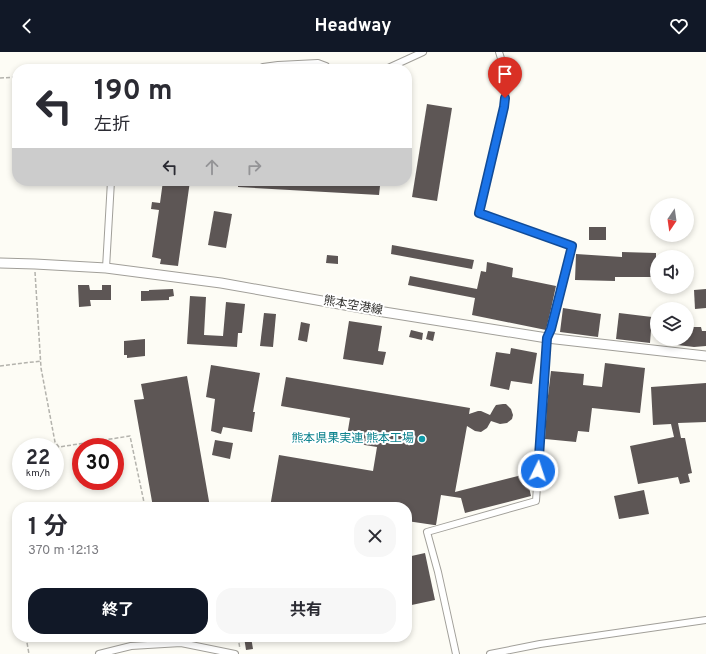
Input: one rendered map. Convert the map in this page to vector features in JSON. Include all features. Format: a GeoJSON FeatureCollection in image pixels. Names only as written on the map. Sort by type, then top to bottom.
{"type":"FeatureCollection","features":[{"type":"Feature","properties":{"kind":"main road","name":"熊本空港線"},"geometry":{"type":"LineString","coordinates":[[0,263],[106,268],[221,283],[384,312],[547,338],[706,356]]}},
{"type":"Feature","properties":{"kind":"street"},"geometry":{"type":"LineString","coordinates":[[397,64],[423,52]]}},
{"type":"Feature","properties":{"kind":"street"},"geometry":{"type":"LineString","coordinates":[[456,654],[438,572],[427,532],[536,501],[547,338],[551,329],[572,246],[479,213],[504,107],[506,89],[504,68],[499,52]]}},
{"type":"Feature","properties":{"kind":"street"},"geometry":{"type":"LineString","coordinates":[[106,268],[111,186]]}},
{"type":"Feature","properties":{"kind":"street"},"geometry":{"type":"LineString","coordinates":[[490,654],[540,644],[706,620]]}},
{"type":"Feature","properties":{"kind":"street"},"geometry":{"type":"LineString","coordinates":[[99,654],[131,646],[181,643],[235,654]]}},
{"type":"Feature","properties":{"kind":"path"},"geometry":{"type":"LineString","coordinates":[[0,78],[12,77]]}},
{"type":"Feature","properties":{"kind":"path"},"geometry":{"type":"LineString","coordinates":[[35,264],[41,368],[55,442],[59,447],[130,436],[144,502]]}},
{"type":"Feature","properties":{"kind":"path"},"geometry":{"type":"LineString","coordinates":[[0,366],[41,361]]}},
{"type":"Feature","properties":{"kind":"path"},"geometry":{"type":"LineString","coordinates":[[27,642],[29,654]]}},
{"type":"Feature","properties":{"kind":"path"},"geometry":{"type":"LineString","coordinates":[[239,642],[241,654]]}},
{"type":"Feature","properties":{"kind":"building"},"geometry":{"type":"Polygon","coordinates":[[[427,104],[452,108],[437,201],[412,197],[427,104]]]}},
{"type":"Feature","properties":{"kind":"building"},"geometry":{"type":"Polygon","coordinates":[[[162,186],[189,186],[178,266],[160,264],[161,259],[152,257],[159,210],[151,209],[152,202],[160,203],[162,186]]]}},
{"type":"Feature","properties":{"kind":"building"},"geometry":{"type":"Polygon","coordinates":[[[238,186],[380,186],[379,195],[238,186]]]}},
{"type":"Feature","properties":{"kind":"building"},"geometry":{"type":"Polygon","coordinates":[[[214,211],[232,214],[226,248],[208,245],[214,211]]]}},
{"type":"Feature","properties":{"kind":"building"},"geometry":{"type":"Polygon","coordinates":[[[589,227],[606,227],[606,240],[589,240],[589,227]]]}},
{"type":"Feature","properties":{"kind":"building"},"geometry":{"type":"Polygon","coordinates":[[[392,245],[474,260],[472,269],[391,254],[392,245]]]}},
{"type":"Feature","properties":{"kind":"building"},"geometry":{"type":"Polygon","coordinates":[[[622,252],[650,253],[650,277],[615,277],[615,281],[575,280],[576,254],[622,257],[622,252]]]}},
{"type":"Feature","properties":{"kind":"building"},"geometry":{"type":"Polygon","coordinates":[[[327,255],[338,256],[338,264],[326,263],[327,255]]]}},
{"type":"Feature","properties":{"kind":"building"},"geometry":{"type":"Polygon","coordinates":[[[487,262],[513,268],[512,277],[556,286],[546,330],[472,315],[475,298],[408,285],[410,276],[477,289],[481,271],[486,272],[487,262]]]}},
{"type":"Feature","properties":{"kind":"building"},"geometry":{"type":"Polygon","coordinates":[[[78,285],[89,285],[90,290],[102,290],[102,285],[111,285],[111,300],[90,300],[91,306],[79,307],[78,285]]]}},
{"type":"Feature","properties":{"kind":"building"},"geometry":{"type":"Polygon","coordinates":[[[173,289],[174,296],[169,297],[169,300],[141,301],[141,291],[173,289]]]}},
{"type":"Feature","properties":{"kind":"building"},"geometry":{"type":"Polygon","coordinates":[[[706,289],[706,308],[695,309],[694,290],[706,289]]]}},
{"type":"Feature","properties":{"kind":"building"},"geometry":{"type":"Polygon","coordinates":[[[190,296],[206,297],[204,335],[223,336],[226,302],[245,304],[242,333],[238,333],[237,347],[187,344],[190,296]]]}},
{"type":"Feature","properties":{"kind":"building"},"geometry":{"type":"Polygon","coordinates":[[[563,308],[601,314],[598,337],[560,332],[563,308]]]}},
{"type":"Feature","properties":{"kind":"building"},"geometry":{"type":"Polygon","coordinates":[[[264,313],[276,314],[273,347],[260,346],[264,313]]]}},
{"type":"Feature","properties":{"kind":"building"},"geometry":{"type":"Polygon","coordinates":[[[619,313],[650,317],[650,343],[616,339],[619,313]]]}},
{"type":"Feature","properties":{"kind":"building"},"geometry":{"type":"Polygon","coordinates":[[[349,321],[382,326],[378,351],[386,352],[383,365],[343,359],[349,321]]]}},
{"type":"Feature","properties":{"kind":"building"},"geometry":{"type":"Polygon","coordinates":[[[301,322],[310,324],[307,342],[298,340],[301,322]]]}},
{"type":"Feature","properties":{"kind":"building"},"geometry":{"type":"Polygon","coordinates":[[[694,327],[701,327],[702,331],[706,331],[706,346],[694,347],[686,346],[694,346],[694,327]]]}},
{"type":"Feature","properties":{"kind":"building"},"geometry":{"type":"Polygon","coordinates":[[[411,330],[423,333],[422,340],[409,337],[411,330]]]}},
{"type":"Feature","properties":{"kind":"building"},"geometry":{"type":"Polygon","coordinates":[[[428,331],[435,332],[433,341],[426,339],[428,331]]]}},
{"type":"Feature","properties":{"kind":"building"},"geometry":{"type":"Polygon","coordinates":[[[145,339],[145,356],[127,358],[127,355],[124,355],[124,341],[145,339]]]}},
{"type":"Feature","properties":{"kind":"building"},"geometry":{"type":"Polygon","coordinates":[[[511,348],[537,353],[532,384],[511,381],[509,390],[490,386],[496,352],[510,354],[511,348]]]}},
{"type":"Feature","properties":{"kind":"building"},"geometry":{"type":"Polygon","coordinates":[[[605,363],[645,368],[640,413],[592,408],[589,432],[578,431],[576,442],[545,439],[551,371],[584,374],[583,385],[602,387],[605,363]]]}},
{"type":"Feature","properties":{"kind":"building"},"geometry":{"type":"Polygon","coordinates":[[[211,365],[260,373],[253,412],[255,412],[252,432],[223,427],[221,434],[211,431],[215,399],[206,397],[211,365]]]}},
{"type":"Feature","properties":{"kind":"building"},"geometry":{"type":"Polygon","coordinates":[[[187,376],[209,502],[152,502],[134,400],[144,399],[141,384],[187,376]]]}},
{"type":"Feature","properties":{"kind":"building","name":"熊本県果実連 熊本工場"},"geometry":{"type":"Polygon","coordinates":[[[286,377],[470,408],[469,414],[481,411],[490,415],[496,405],[506,404],[511,409],[513,415],[512,419],[507,423],[500,424],[491,421],[487,428],[481,432],[475,431],[467,426],[455,492],[526,474],[531,496],[465,513],[461,498],[441,495],[436,525],[412,522],[412,502],[271,502],[279,455],[373,471],[377,447],[346,442],[350,418],[281,406],[286,377]]]}},
{"type":"Feature","properties":{"kind":"building"},"geometry":{"type":"Polygon","coordinates":[[[706,383],[706,422],[678,423],[681,438],[685,438],[692,473],[688,474],[690,482],[680,484],[678,477],[638,484],[630,446],[674,437],[671,424],[653,425],[651,387],[706,383]]]}},
{"type":"Feature","properties":{"kind":"building"},"geometry":{"type":"Polygon","coordinates":[[[215,440],[233,443],[230,459],[212,455],[215,440]]]}},
{"type":"Feature","properties":{"kind":"building"},"geometry":{"type":"Polygon","coordinates":[[[644,490],[649,514],[619,519],[614,496],[644,490]]]}},
{"type":"Feature","properties":{"kind":"building"},"geometry":{"type":"Polygon","coordinates":[[[425,553],[435,600],[412,605],[412,556],[425,553]]]}},
{"type":"Feature","properties":{"kind":"building"},"geometry":{"type":"Polygon","coordinates":[[[245,642],[252,642],[253,649],[246,650],[245,642]]]}},
{"type":"Feature","properties":{"kind":"place","name":"熊本県果実連 熊本工場"},"geometry":{"type":"Point","coordinates":[422,439]}},
{"type":"Feature","properties":{"kind":"route"},"geometry":{"type":"LineString","coordinates":[[505,98],[479,213],[572,246],[551,329],[547,338],[538,471]]}}]}
